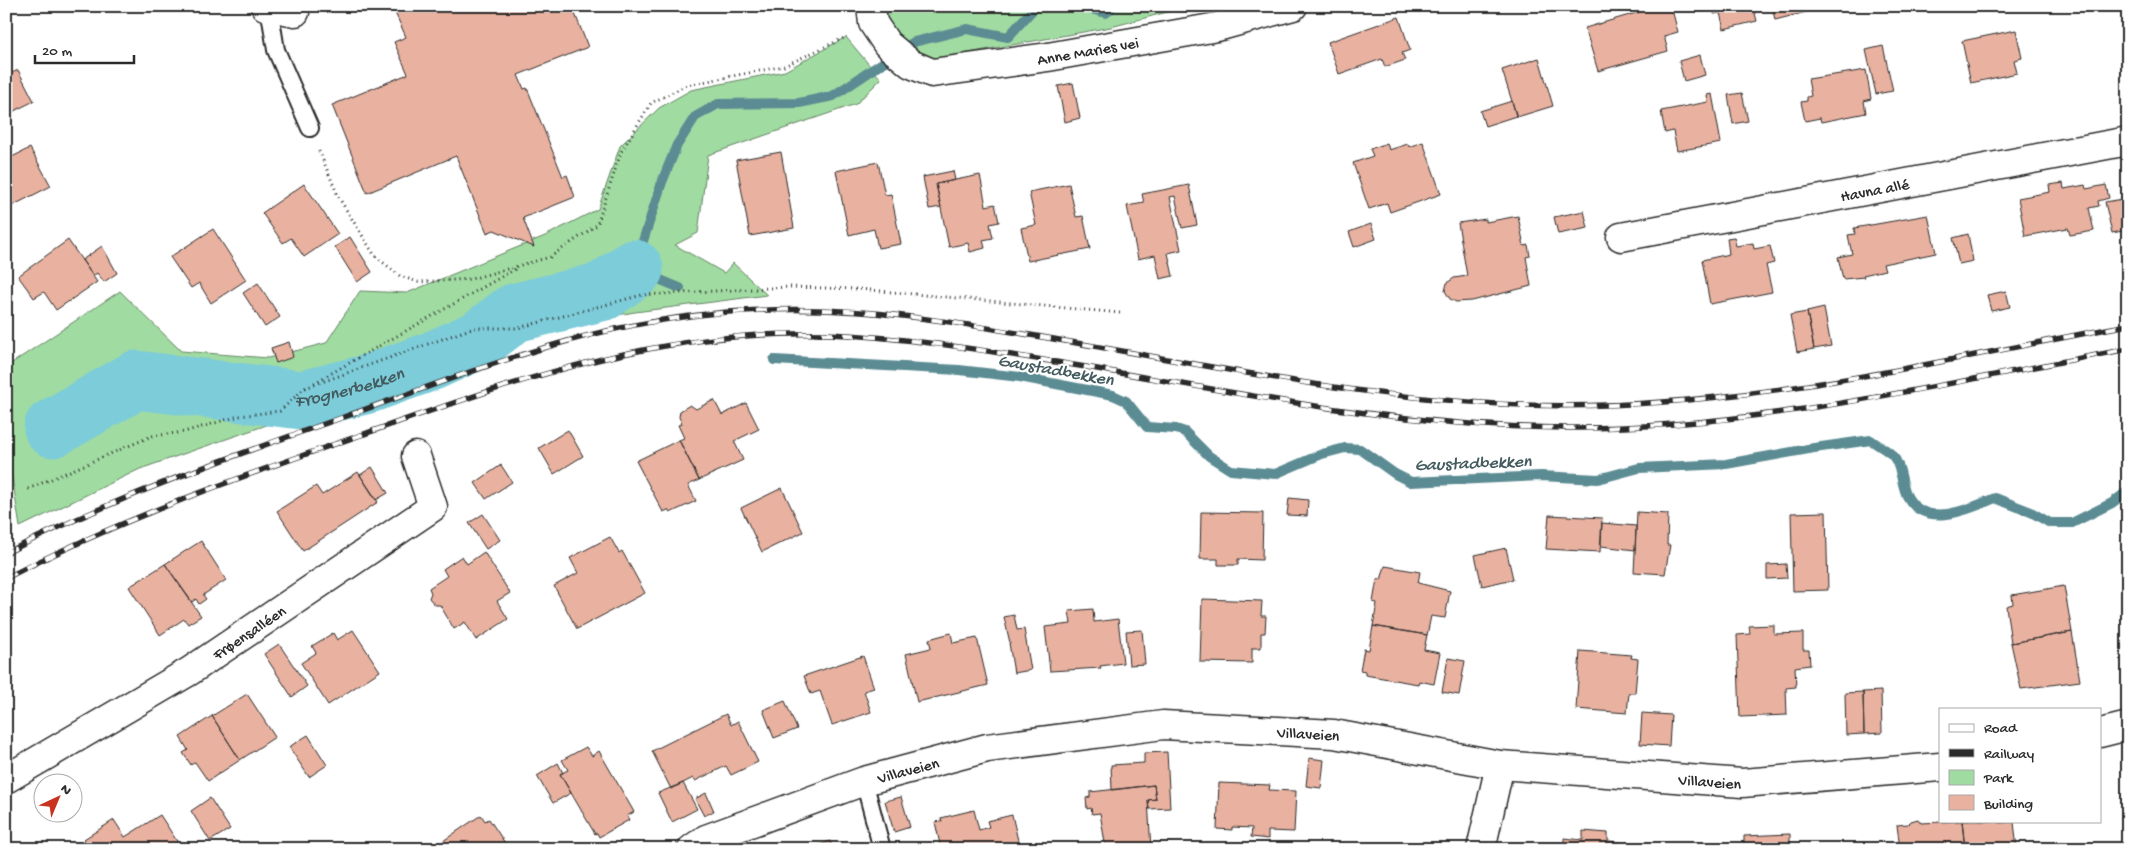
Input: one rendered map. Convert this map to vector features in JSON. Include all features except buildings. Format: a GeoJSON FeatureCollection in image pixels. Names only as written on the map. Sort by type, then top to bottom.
{"type":"FeatureCollection","features":[{"type":"Feature","properties":{"kind":"street","name":"Anne Maries vei"},"geometry":{"type":"LineString","coordinates":[[877,24],[911,64],[932,74],[1048,57],[1217,28],[1293,6]]}},
{"type":"Feature","properties":{"kind":"street","name":"Havna allé"},"geometry":{"type":"LineString","coordinates":[[1621,237],[2128,141]]}},
{"type":"Feature","properties":{"kind":"street","name":"Frøensalléen"},"geometry":{"type":"LineString","coordinates":[[10,777],[190,671],[433,507],[416,456]]}},
{"type":"Feature","properties":{"kind":"street","name":"Villaveien"},"geometry":{"type":"LineString","coordinates":[[692,849],[706,839],[864,781],[987,748],[1163,725],[1334,734],[1500,764],[1742,783],[1939,767]]}},
{"type":"Feature","properties":{"kind":"street"},"geometry":{"type":"LineString","coordinates":[[2102,732],[2128,726]]}},
{"type":"Feature","properties":{"kind":"street"},"geometry":{"type":"LineString","coordinates":[[1481,849],[1500,764]]}},
{"type":"Feature","properties":{"kind":"lane"},"geometry":{"type":"LineString","coordinates":[[276,8],[276,50],[310,128]]}},
{"type":"Feature","properties":{"kind":"lane"},"geometry":{"type":"LineString","coordinates":[[864,781],[882,849]]}},
{"type":"Feature","properties":{"kind":"path"},"geometry":{"type":"LineString","coordinates":[[310,128],[339,198],[375,256],[400,276],[418,282],[471,279],[550,257],[597,225],[621,152],[651,103],[687,85],[784,66],[877,24]]}},
{"type":"Feature","properties":{"kind":"path"},"geometry":{"type":"LineString","coordinates":[[28,489],[152,436],[184,432],[239,416],[280,411],[305,388],[522,265]]}},
{"type":"Feature","properties":{"kind":"path"},"geometry":{"type":"LineString","coordinates":[[305,388],[473,328],[518,328],[642,295],[790,287],[859,289],[1120,313]]}},
{"type":"Feature","properties":{"kind":"green space"},"geometry":{"type":"Polygon","coordinates":[[[890,6],[1190,6],[1111,27],[929,60],[889,33],[885,10],[890,6]]]}},
{"type":"Feature","properties":{"kind":"green space"},"geometry":{"type":"Polygon","coordinates":[[[846,37],[881,79],[856,104],[708,155],[698,233],[675,245],[724,273],[733,263],[767,295],[635,312],[577,322],[477,352],[140,469],[20,527],[6,440],[6,367],[120,291],[181,351],[268,358],[326,343],[360,291],[407,293],[545,236],[598,209],[620,146],[659,108],[691,90],[785,71],[846,37]]]}},
{"type":"Feature","properties":{"kind":"waterway"},"geometry":{"type":"LineString","coordinates":[[680,288],[634,269],[662,182],[677,145],[695,117],[718,104],[799,103],[833,96],[914,42],[967,29],[1008,37],[1036,6]]}},
{"type":"Feature","properties":{"kind":"waterway"},"geometry":{"type":"LineString","coordinates":[[1080,6],[1106,13],[1113,6]]}},
{"type":"Feature","properties":{"kind":"waterway","name":"Frognerbekken"},"geometry":{"type":"LineString","coordinates":[[53,428],[136,380],[302,400],[368,384],[432,361],[480,339],[514,313],[604,291],[634,269]]}},
{"type":"Feature","properties":{"kind":"waterway","name":"Gaustadbekken"},"geometry":{"type":"LineString","coordinates":[[774,360],[959,370],[1020,377],[1113,395],[1126,401],[1147,427],[1176,429],[1185,432],[1209,456],[1231,470],[1275,474],[1322,454],[1345,448],[1360,449],[1395,474],[1411,482],[1541,476],[1598,479],[1639,468],[1726,464],[1871,440],[1893,456],[1900,470],[1907,496],[1915,506],[1925,512],[1948,514],[1995,498],[2031,512],[2050,523],[2072,523],[2112,503],[2128,491]]}},
{"type":"Feature","properties":{"kind":"railway"},"geometry":{"type":"LineString","coordinates":[[6,553],[87,514],[171,480],[464,374],[590,335],[623,327],[691,316],[759,310],[827,310],[902,316],[1004,331],[1334,387],[1459,401],[1522,405],[1598,405],[1675,401],[1751,393],[1902,369],[2128,325]]}},
{"type":"Feature","properties":{"kind":"railway"},"geometry":{"type":"LineString","coordinates":[[6,578],[93,537],[181,500],[477,395],[590,362],[647,349],[705,340],[765,335],[828,334],[885,338],[999,353],[1246,395],[1373,414],[1501,426],[1565,428],[1635,427],[1777,413],[1848,402],[2128,349]]}}]}
